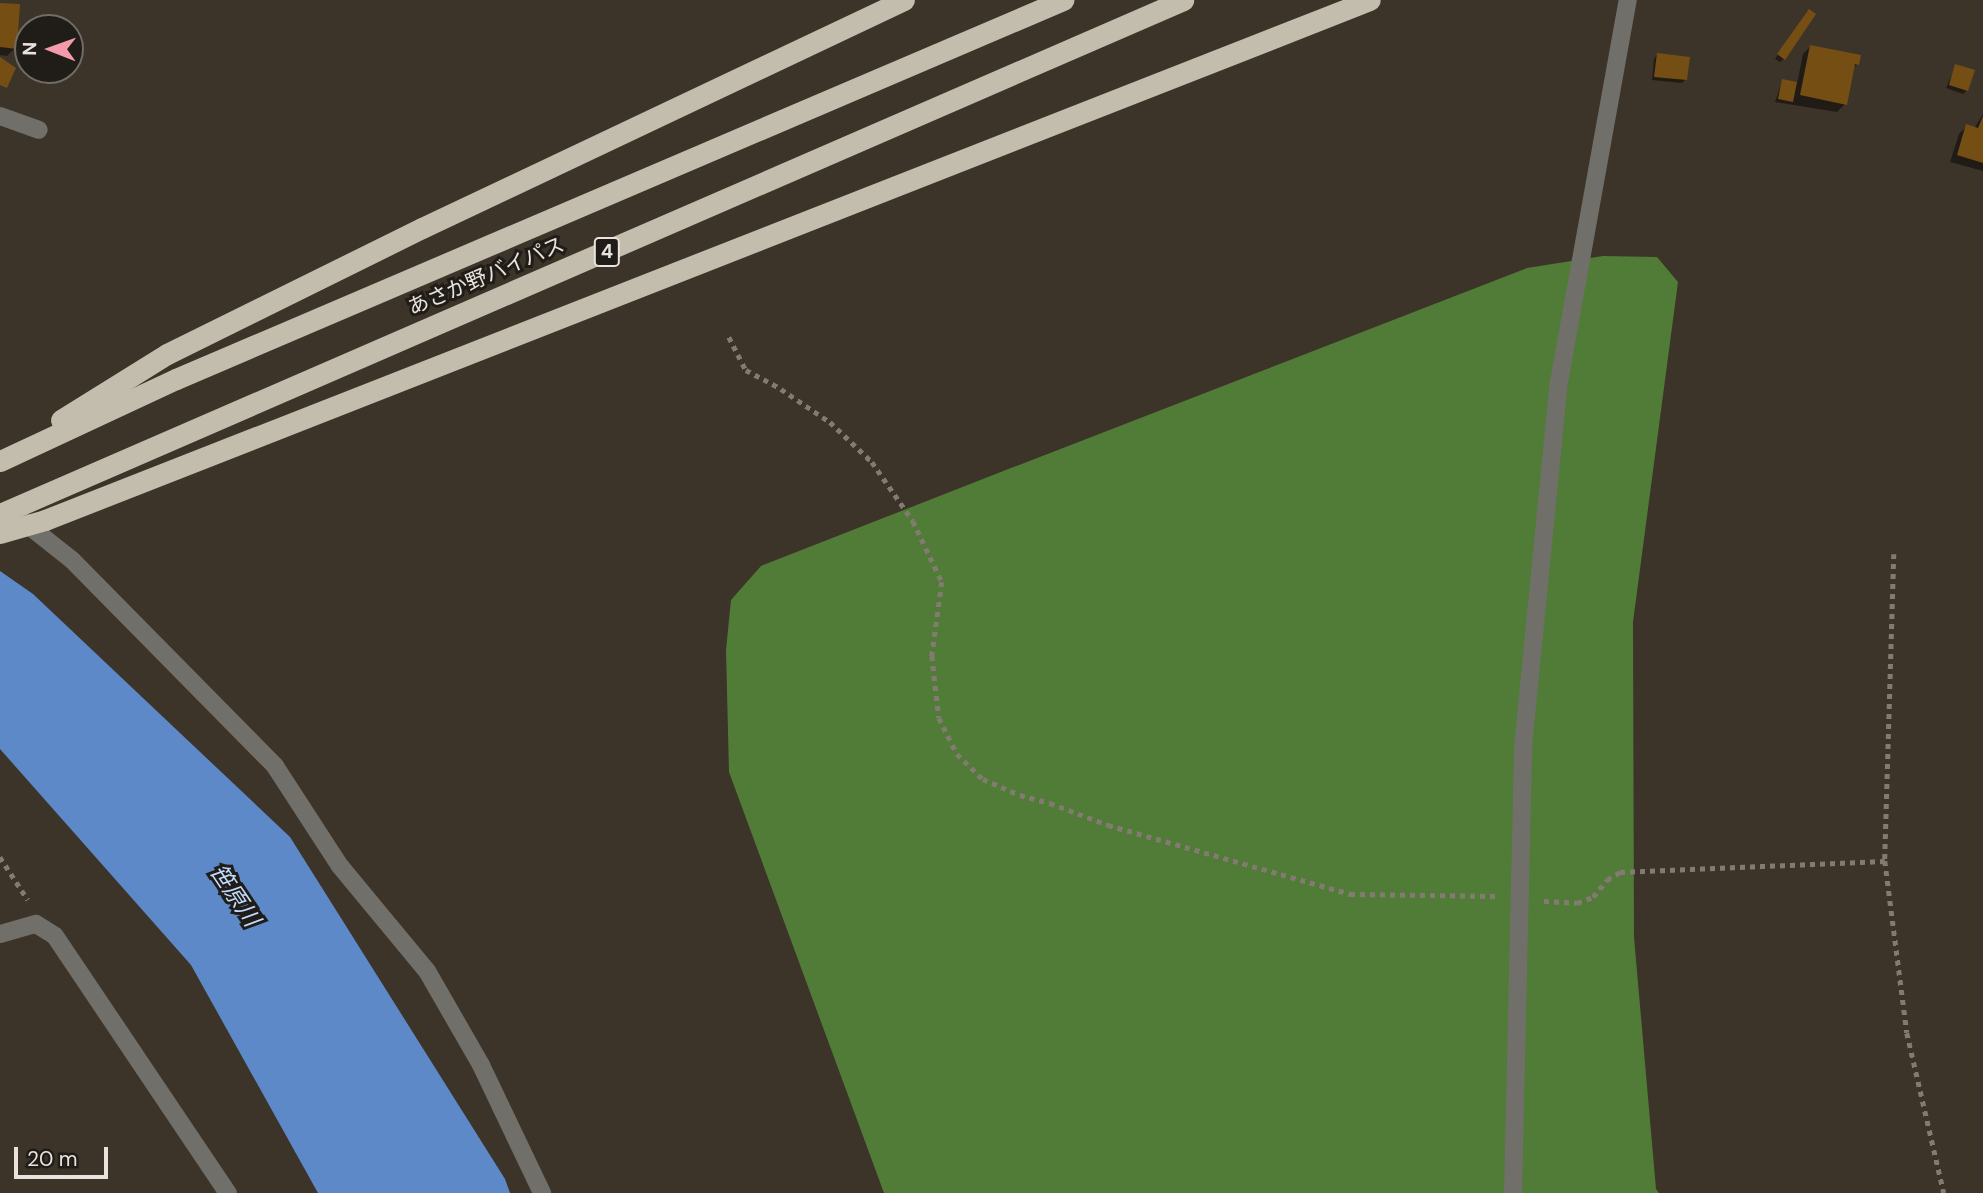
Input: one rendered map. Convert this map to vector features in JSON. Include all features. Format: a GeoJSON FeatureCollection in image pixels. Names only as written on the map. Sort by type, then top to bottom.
{"type":"FeatureCollection","features":[{"type":"Feature","properties":{"kind":"highway"},"geometry":{"type":"LineString","coordinates":[[0,460],[180,348],[422,228],[904,0]]}},
{"type":"Feature","properties":{"kind":"highway","name":"あさか野バイパス"},"geometry":{"type":"LineString","coordinates":[[0,460],[176,379],[1063,0]]}},
{"type":"Feature","properties":{"kind":"highway","name":"あさか野バイパス"},"geometry":{"type":"LineString","coordinates":[[0,514],[1183,0]]}},
{"type":"Feature","properties":{"kind":"highway"},"geometry":{"type":"LineString","coordinates":[[0,533],[45,520],[1370,0]]}},
{"type":"Feature","properties":{"kind":"street"},"geometry":{"type":"LineString","coordinates":[[1513,1193],[1523,747],[1559,382],[1628,0]]}},
{"type":"Feature","properties":{"kind":"street"},"geometry":{"type":"LineString","coordinates":[[0,116],[39,130]]}},
{"type":"Feature","properties":{"kind":"street"},"geometry":{"type":"LineString","coordinates":[[0,503],[72,560],[275,766],[340,866],[427,971],[481,1065],[542,1193]]}},
{"type":"Feature","properties":{"kind":"street"},"geometry":{"type":"LineString","coordinates":[[0,934],[36,924],[55,936],[228,1193]]}},
{"type":"Feature","properties":{"kind":"path"},"geometry":{"type":"LineString","coordinates":[[729,337],[746,370],[781,388],[830,422],[872,462],[913,521],[943,582],[932,656],[939,718],[957,754],[983,779],[1020,795],[1050,803],[1108,825],[1350,894],[1488,894],[1519,900],[1577,903],[1593,897],[1607,880],[1620,872],[1885,861]]}},
{"type":"Feature","properties":{"kind":"path"},"geometry":{"type":"LineString","coordinates":[[1894,554],[1885,861],[1907,1033],[1944,1193]]}},
{"type":"Feature","properties":{"kind":"path"},"geometry":{"type":"LineString","coordinates":[[0,857],[28,900],[36,924]]}},
{"type":"Feature","properties":{"kind":"green space"},"geometry":{"type":"Polygon","coordinates":[[[1603,256],[1657,257],[1678,282],[1633,622],[1634,937],[1656,1189],[1659,1193],[884,1193],[729,772],[726,650],[731,600],[761,566],[1527,268],[1603,256]]]}},
{"type":"Feature","properties":{"kind":"water","name":"笹原川"},"geometry":{"type":"Polygon","coordinates":[[[0,571],[33,594],[290,837],[505,1179],[510,1193],[318,1193],[191,965],[0,749],[0,571]]]}},
{"type":"Feature","properties":{"kind":"building"},"geometry":{"type":"Polygon","coordinates":[[[0,3],[20,4],[19,14],[14,14],[14,49],[0,47],[0,3]]]}},
{"type":"Feature","properties":{"kind":"building"},"geometry":{"type":"Polygon","coordinates":[[[1809,9],[1816,14],[1785,60],[1777,54],[1809,9]]]}},
{"type":"Feature","properties":{"kind":"building"},"geometry":{"type":"Polygon","coordinates":[[[1810,45],[1861,55],[1859,65],[1855,64],[1847,105],[1800,95],[1810,45]]]}},
{"type":"Feature","properties":{"kind":"building"},"geometry":{"type":"Polygon","coordinates":[[[1657,53],[1690,57],[1687,80],[1654,77],[1657,53]]]}},
{"type":"Feature","properties":{"kind":"building"},"geometry":{"type":"Polygon","coordinates":[[[0,57],[14,67],[14,72],[7,88],[0,85],[0,57]]]}},
{"type":"Feature","properties":{"kind":"building"},"geometry":{"type":"Polygon","coordinates":[[[1955,64],[1975,70],[1968,91],[1949,85],[1955,64]]]}},
{"type":"Feature","properties":{"kind":"building"},"geometry":{"type":"Polygon","coordinates":[[[1782,79],[1797,82],[1793,102],[1778,99],[1782,79]]]}},
{"type":"Feature","properties":{"kind":"building"},"geometry":{"type":"Polygon","coordinates":[[[1983,116],[1983,163],[1957,155],[1966,124],[1978,128],[1983,116]]]}}]}
